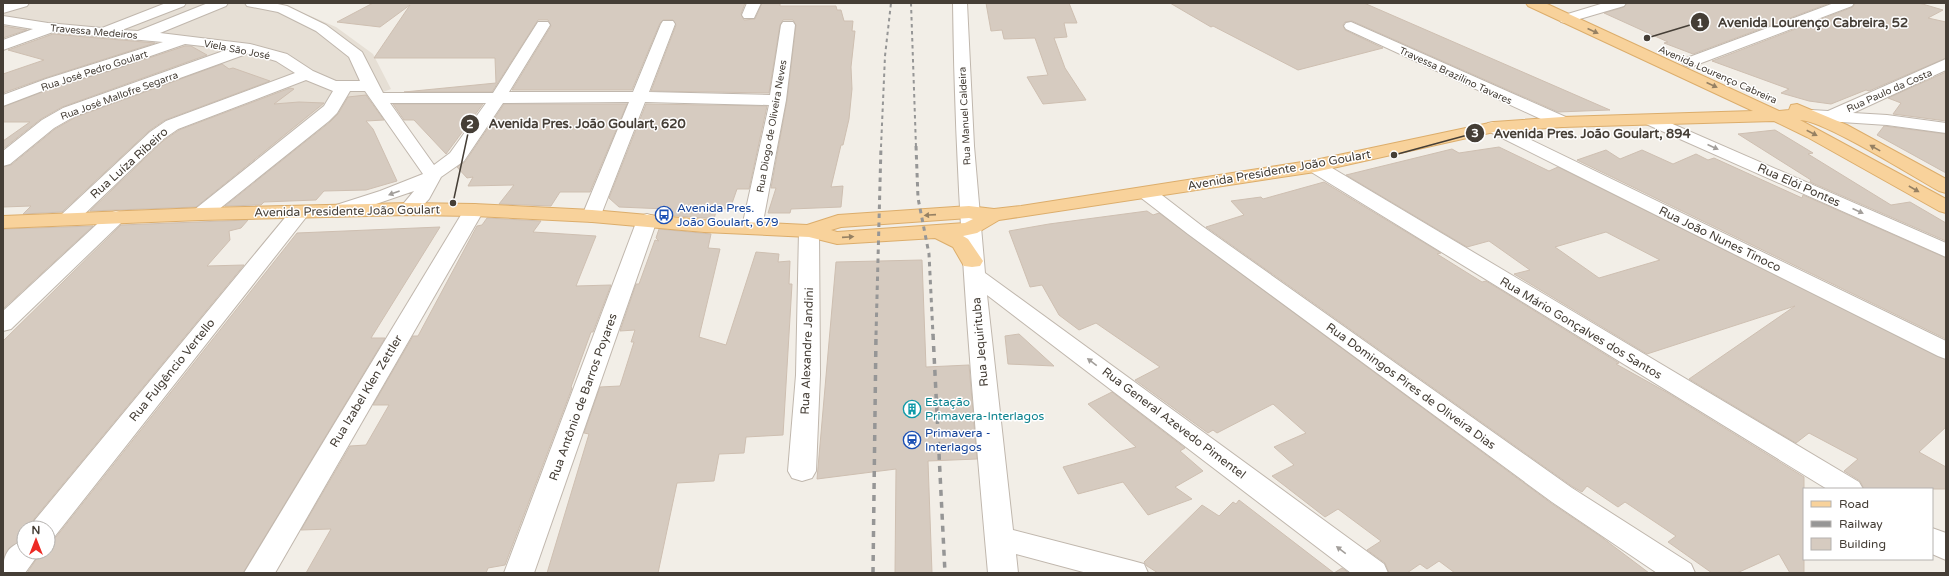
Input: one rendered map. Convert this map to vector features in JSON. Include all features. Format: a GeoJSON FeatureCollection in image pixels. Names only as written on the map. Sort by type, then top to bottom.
{"type":"FeatureCollection","features":[{"type":"Feature","properties":{"kind":"main road","name":"Avenida Lourenço Cabreira"},"geometry":{"type":"LineString","coordinates":[[1533,3],[1777,116],[1865,161],[1946,207]]}},
{"type":"Feature","properties":{"kind":"main road","name":"Avenida Lourenço Cabreira"},"geometry":{"type":"LineString","coordinates":[[1559,3],[1841,129],[1946,187]]}},
{"type":"Feature","properties":{"kind":"main road","name":"Avenida Presidente João Goulart"},"geometry":{"type":"LineString","coordinates":[[3,222],[201,214],[409,209],[474,210],[592,216],[704,226],[752,227],[809,231],[837,238],[938,231],[994,215],[1147,193],[1315,166],[1494,128],[1562,122],[1811,115]]}},
{"type":"Feature","properties":{"kind":"main road","name":"Avenida Presidente João Goulart"},"geometry":{"type":"LineString","coordinates":[[809,231],[838,221],[969,221]]}},
{"type":"Feature","properties":{"kind":"main road"},"geometry":{"type":"LineString","coordinates":[[938,231],[961,243],[973,268]]}},
{"type":"Feature","properties":{"kind":"street"},"geometry":{"type":"LineString","coordinates":[[3,9],[22,3]]}},
{"type":"Feature","properties":{"kind":"street"},"geometry":{"type":"LineString","coordinates":[[105,32],[179,3]]}},
{"type":"Feature","properties":{"kind":"street"},"geometry":{"type":"LineString","coordinates":[[140,35],[222,3]]}},
{"type":"Feature","properties":{"kind":"street"},"geometry":{"type":"LineString","coordinates":[[252,3],[282,8],[321,28],[356,55],[375,92],[432,176]]}},
{"type":"Feature","properties":{"kind":"street","name":"Rua Manuel Caldeira"},"geometry":{"type":"LineString","coordinates":[[960,3],[961,77],[969,221]]}},
{"type":"Feature","properties":{"kind":"street"},"geometry":{"type":"LineString","coordinates":[[1566,19],[1618,3]]}},
{"type":"Feature","properties":{"kind":"street"},"geometry":{"type":"LineString","coordinates":[[1690,62],[1846,3]]}},
{"type":"Feature","properties":{"kind":"street","name":"Travessa Medeiros"},"geometry":{"type":"LineString","coordinates":[[3,20],[51,28],[186,40]]}},
{"type":"Feature","properties":{"kind":"street"},"geometry":{"type":"LineString","coordinates":[[592,216],[599,202],[638,97],[668,24]]}},
{"type":"Feature","properties":{"kind":"street"},"geometry":{"type":"LineString","coordinates":[[337,211],[387,195],[432,176],[457,157],[497,99],[543,25]]}},
{"type":"Feature","properties":{"kind":"street","name":"Rua Diogo de Oliveira Neves"},"geometry":{"type":"LineString","coordinates":[[752,227],[778,100],[788,25]]}},
{"type":"Feature","properties":{"kind":"street","name":"Travessa Brazilino Tavares"},"geometry":{"type":"LineString","coordinates":[[1351,26],[1562,122]]}},
{"type":"Feature","properties":{"kind":"street"},"geometry":{"type":"LineString","coordinates":[[3,45],[51,28]]}},
{"type":"Feature","properties":{"kind":"street","name":"Viela São José"},"geometry":{"type":"LineString","coordinates":[[186,40],[266,52],[299,66],[307,74],[326,84],[375,92],[497,99],[638,97],[778,100]]}},
{"type":"Feature","properties":{"kind":"street","name":"Rua José Pedro Goulart"},"geometry":{"type":"LineString","coordinates":[[3,101],[52,82],[186,40]]}},
{"type":"Feature","properties":{"kind":"street","name":"Rua José Mallofre Segarra"},"geometry":{"type":"LineString","coordinates":[[3,160],[48,124],[69,112],[246,48]]}},
{"type":"Feature","properties":{"kind":"street","name":"Rua Paulo da Costa"},"geometry":{"type":"LineString","coordinates":[[1832,116],[1946,64]]}},
{"type":"Feature","properties":{"kind":"street","name":"Rua Luíza Ribeiro"},"geometry":{"type":"LineString","coordinates":[[68,219],[156,136],[172,125],[307,74]]}},
{"type":"Feature","properties":{"kind":"street"},"geometry":{"type":"LineString","coordinates":[[201,214],[323,117],[331,109],[344,87]]}},
{"type":"Feature","properties":{"kind":"street","name":"Avenida Presidente João Goulart"},"geometry":{"type":"LineString","coordinates":[[1811,115],[1946,128]]}},
{"type":"Feature","properties":{"kind":"street","name":"Rua Elói Pontes"},"geometry":{"type":"LineString","coordinates":[[1652,120],[1946,251]]}},
{"type":"Feature","properties":{"kind":"street","name":"Rua João Nunes Tinoco"},"geometry":{"type":"LineString","coordinates":[[1494,128],[1946,351]]}},
{"type":"Feature","properties":{"kind":"street","name":"Rua Mário Gonçalves dos Santos"},"geometry":{"type":"LineString","coordinates":[[1315,166],[1331,178],[1846,488]]}},
{"type":"Feature","properties":{"kind":"street"},"geometry":{"type":"LineString","coordinates":[[409,209],[422,195],[432,176]]}},
{"type":"Feature","properties":{"kind":"street","name":"Rua Domingos Pires de Oliveira Dias"},"geometry":{"type":"LineString","coordinates":[[1147,193],[1202,235],[1562,495],[1680,573]]}},
{"type":"Feature","properties":{"kind":"street","name":"Rua Izabel Klen Zettler"},"geometry":{"type":"LineString","coordinates":[[259,573],[474,210]]}},
{"type":"Feature","properties":{"kind":"street","name":"Rua Fulgêncio Vertello"},"geometry":{"type":"LineString","coordinates":[[50,520],[300,212]]}},
{"type":"Feature","properties":{"kind":"street"},"geometry":{"type":"LineString","coordinates":[[3,324],[116,217]]}},
{"type":"Feature","properties":{"kind":"street","name":"Rua Antônio de Barros Poyares"},"geometry":{"type":"LineString","coordinates":[[519,573],[647,220]]}},
{"type":"Feature","properties":{"kind":"street","name":"Rua Jequirituba"},"geometry":{"type":"LineString","coordinates":[[969,221],[1003,573]]}},
{"type":"Feature","properties":{"kind":"street","name":"Rua Alexandre Jandini"},"geometry":{"type":"LineString","coordinates":[[802,471],[808,375],[809,231]]}},
{"type":"Feature","properties":{"kind":"street","name":"Rua General Azevedo Pimentel"},"geometry":{"type":"LineString","coordinates":[[973,268],[1373,573]]}},
{"type":"Feature","properties":{"kind":"street"},"geometry":{"type":"LineString","coordinates":[[1000,538],[1133,573]]}},
{"type":"Feature","properties":{"kind":"street"},"geometry":{"type":"LineString","coordinates":[[1933,540],[1946,548]]}},
{"type":"Feature","properties":{"kind":"street"},"geometry":{"type":"LineString","coordinates":[[8,573],[19,560]]}},
{"type":"Feature","properties":{"kind":"shaded area"},"geometry":{"type":"Polygon","coordinates":[[[3,3],[262,3],[285,5],[336,27],[373,54],[391,89],[350,105],[284,159],[241,155],[190,131],[204,116],[149,89],[119,60],[41,40],[47,34],[3,27],[3,3]]]}},
{"type":"Feature","properties":{"kind":"building"},"geometry":{"type":"Polygon","coordinates":[[[373,3],[745,3],[741,14],[744,20],[755,19],[762,3],[780,3],[780,6],[836,6],[837,10],[841,10],[844,21],[853,21],[852,31],[855,31],[851,67],[852,89],[849,119],[831,187],[843,186],[841,207],[791,209],[790,213],[768,213],[776,188],[771,188],[787,100],[796,25],[793,20],[783,20],[780,25],[769,93],[651,91],[676,25],[673,20],[663,20],[660,23],[632,90],[512,90],[551,26],[548,20],[538,20],[492,92],[404,92],[496,83],[495,58],[374,58],[410,5],[380,27],[337,22],[373,3]]]}},
{"type":"Feature","properties":{"kind":"building"},"geometry":{"type":"Polygon","coordinates":[[[986,3],[1069,3],[1077,23],[1064,23],[1067,37],[1054,38],[1065,68],[1086,100],[1043,104],[1027,77],[1048,75],[1035,38],[1004,39],[1002,30],[991,31],[986,3]]]}},
{"type":"Feature","properties":{"kind":"building"},"geometry":{"type":"Polygon","coordinates":[[[1170,3],[1364,3],[1610,110],[1558,112],[1352,21],[1345,22],[1343,25],[1345,30],[1383,48],[1298,70],[1213,26],[1211,27],[1170,3]]]}},
{"type":"Feature","properties":{"kind":"building"},"geometry":{"type":"Polygon","coordinates":[[[1627,3],[1830,3],[1693,54],[1664,43],[1668,42],[1604,13],[1624,7],[1627,3]]]}},
{"type":"Feature","properties":{"kind":"building"},"geometry":{"type":"Polygon","coordinates":[[[1855,3],[1919,3],[1943,10],[1928,18],[1946,22],[1946,58],[1869,91],[1866,90],[1831,104],[1809,101],[1781,93],[1789,89],[1712,61],[1853,7],[1855,3]]]}},
{"type":"Feature","properties":{"kind":"building"},"geometry":{"type":"Polygon","coordinates":[[[3,26],[27,30],[3,38],[3,26]]]}},
{"type":"Feature","properties":{"kind":"building"},"geometry":{"type":"Polygon","coordinates":[[[53,34],[155,43],[3,93],[3,74],[44,60],[8,50],[53,34]]]}},
{"type":"Feature","properties":{"kind":"building"},"geometry":{"type":"Polygon","coordinates":[[[185,46],[191,46],[207,55],[62,107],[41,119],[3,149],[3,141],[30,122],[3,122],[3,107],[58,86],[113,70],[185,46]]]}},
{"type":"Feature","properties":{"kind":"building"},"geometry":{"type":"Polygon","coordinates":[[[222,64],[229,69],[233,68],[270,81],[165,120],[149,131],[62,212],[23,214],[31,206],[3,207],[3,167],[11,165],[55,129],[76,117],[222,64]]]}},
{"type":"Feature","properties":{"kind":"building"},"geometry":{"type":"Polygon","coordinates":[[[1946,72],[1946,121],[1893,114],[1901,103],[1888,98],[1946,72]]]}},
{"type":"Feature","properties":{"kind":"building"},"geometry":{"type":"Polygon","coordinates":[[[290,88],[294,89],[274,104],[299,102],[324,103],[196,207],[90,211],[163,141],[179,130],[290,88]]]}},
{"type":"Feature","properties":{"kind":"building"},"geometry":{"type":"Polygon","coordinates":[[[366,95],[384,120],[366,121],[373,129],[397,181],[366,190],[324,191],[316,200],[264,202],[261,205],[225,206],[330,122],[338,114],[348,97],[366,95]]]}},
{"type":"Feature","properties":{"kind":"building"},"geometry":{"type":"Polygon","coordinates":[[[393,104],[483,104],[446,154],[414,120],[404,120],[393,104]]]}},
{"type":"Feature","properties":{"kind":"building"},"geometry":{"type":"Polygon","coordinates":[[[504,104],[627,104],[590,192],[560,192],[551,206],[499,204],[514,185],[468,186],[473,177],[467,178],[457,167],[465,162],[504,104]]]}},
{"type":"Feature","properties":{"kind":"building"},"geometry":{"type":"Polygon","coordinates":[[[646,104],[767,106],[749,189],[737,189],[730,209],[717,208],[714,219],[664,215],[666,209],[619,207],[609,198],[646,104]]]}},
{"type":"Feature","properties":{"kind":"building"},"geometry":{"type":"Polygon","coordinates":[[[1884,126],[1946,134],[1946,173],[1877,135],[1884,126]]]}},
{"type":"Feature","properties":{"kind":"building"},"geometry":{"type":"Polygon","coordinates":[[[1775,130],[1813,153],[1808,154],[1891,205],[1910,202],[1946,223],[1946,241],[1810,182],[1811,180],[1738,134],[1775,130]]]}},
{"type":"Feature","properties":{"kind":"building"},"geometry":{"type":"Polygon","coordinates":[[[1499,147],[1549,171],[1558,167],[1946,360],[1946,427],[1919,452],[1946,467],[1946,489],[1864,488],[1860,481],[1844,471],[1858,459],[1809,433],[1796,443],[1689,379],[1795,306],[1647,354],[1514,274],[1530,270],[1489,241],[1467,247],[1346,175],[1452,149],[1459,153],[1499,147]],[[1606,232],[1555,247],[1599,278],[1660,260],[1606,232]]]}},
{"type":"Feature","properties":{"kind":"building"},"geometry":{"type":"Polygon","coordinates":[[[1606,150],[1620,159],[1642,150],[1673,164],[1696,154],[1708,160],[1714,158],[1802,198],[1803,195],[1946,258],[1946,339],[1577,160],[1606,150]]]}},
{"type":"Feature","properties":{"kind":"building"},"geometry":{"type":"Polygon","coordinates":[[[1324,182],[1441,253],[1437,254],[1482,282],[1486,281],[1619,363],[1616,364],[1668,393],[1804,477],[1804,573],[1790,573],[1779,554],[1737,573],[1712,573],[1668,542],[1676,536],[1625,502],[1618,507],[1587,486],[1582,492],[1573,487],[1206,227],[1244,215],[1231,201],[1261,197],[1263,199],[1324,182]]]}},
{"type":"Feature","properties":{"kind":"building"},"geometry":{"type":"Polygon","coordinates":[[[1147,211],[1153,215],[1159,213],[1551,503],[1600,536],[1649,573],[1455,573],[1439,561],[1427,569],[1420,564],[1407,573],[1389,573],[1385,563],[1367,550],[1381,541],[1338,509],[1325,517],[1272,476],[1294,465],[1274,447],[1306,433],[1273,404],[1217,433],[1213,430],[1208,433],[1135,380],[1160,367],[1096,323],[1079,330],[1059,315],[1042,285],[1030,287],[1009,231],[1147,211]]]}},
{"type":"Feature","properties":{"kind":"building"},"geometry":{"type":"Polygon","coordinates":[[[487,218],[541,221],[533,232],[596,236],[576,286],[611,285],[593,332],[591,332],[571,387],[572,388],[505,565],[488,568],[486,573],[306,573],[331,529],[301,530],[350,446],[366,445],[389,405],[373,405],[413,336],[418,336],[477,226],[482,225],[487,218]]]}},
{"type":"Feature","properties":{"kind":"building"},"geometry":{"type":"Polygon","coordinates":[[[248,220],[241,228],[229,231],[230,240],[207,266],[244,265],[34,520],[16,520],[16,544],[9,548],[3,559],[3,341],[121,225],[248,220]]]}},
{"type":"Feature","properties":{"kind":"building"},"geometry":{"type":"Polygon","coordinates":[[[93,226],[3,309],[3,231],[5,229],[93,226]]]}},
{"type":"Feature","properties":{"kind":"building"},"geometry":{"type":"Polygon","coordinates":[[[440,227],[371,338],[385,338],[243,573],[27,573],[36,560],[56,560],[56,537],[297,233],[440,227]]]}},
{"type":"Feature","properties":{"kind":"building"},"geometry":{"type":"Polygon","coordinates":[[[659,229],[711,234],[708,248],[720,249],[699,337],[726,345],[756,252],[779,254],[778,262],[790,261],[789,284],[792,284],[783,435],[746,437],[744,453],[719,454],[714,481],[677,483],[658,573],[547,573],[589,434],[584,433],[600,387],[620,386],[634,342],[631,342],[635,330],[620,331],[636,284],[639,284],[655,240],[659,241],[656,238],[659,229]]]}},
{"type":"Feature","properties":{"kind":"building"},"geometry":{"type":"Polygon","coordinates":[[[922,260],[926,367],[969,365],[977,459],[928,461],[932,573],[895,573],[896,469],[817,479],[836,262],[922,260]]]}},
{"type":"Feature","properties":{"kind":"building"},"geometry":{"type":"Polygon","coordinates":[[[1019,334],[1054,366],[1008,364],[1005,336],[1019,334]]]}},
{"type":"Feature","properties":{"kind":"building"},"geometry":{"type":"Polygon","coordinates":[[[1112,392],[1185,448],[1180,451],[1203,471],[1175,487],[1192,499],[1148,515],[1123,482],[1078,494],[1063,467],[1136,447],[1088,404],[1112,392]]]}},
{"type":"Feature","properties":{"kind":"building"},"geometry":{"type":"Polygon","coordinates":[[[1239,500],[1334,573],[1158,573],[1147,566],[1144,562],[1202,505],[1219,516],[1233,502],[1236,504],[1239,500]]]}},
{"type":"Feature","properties":{"kind":"building"},"geometry":{"type":"Polygon","coordinates":[[[1342,568],[1349,573],[1334,573],[1342,568]]]}},
{"type":"Feature","properties":{"kind":"railway"},"geometry":{"type":"LineString","coordinates":[[881,147],[885,56],[891,3]]}},
{"type":"Feature","properties":{"kind":"railway"},"geometry":{"type":"LineString","coordinates":[[911,3],[916,147]]}},
{"type":"Feature","properties":{"kind":"railway"},"geometry":{"type":"LineString","coordinates":[[876,335],[881,146]]}},
{"type":"Feature","properties":{"kind":"railway"},"geometry":{"type":"LineString","coordinates":[[916,146],[918,198],[929,254],[933,335]]}},
{"type":"Feature","properties":{"kind":"railway"},"geometry":{"type":"LineString","coordinates":[[873,573],[876,334]]}},
{"type":"Feature","properties":{"kind":"railway"},"geometry":{"type":"LineString","coordinates":[[933,334],[945,573]]}},
{"type":"Feature","properties":{"kind":"place","name":"Avenida Lourenço Cabreira, 52"},"geometry":{"type":"Point","coordinates":[1647,38]}},
{"type":"Feature","properties":{"kind":"place","name":"Avenida Pres. João Goulart, 894"},"geometry":{"type":"Point","coordinates":[1394,155]}},
{"type":"Feature","properties":{"kind":"place","name":"Avenida Pres. João Goulart, 620"},"geometry":{"type":"Point","coordinates":[453,203]}},
{"type":"Feature","properties":{"kind":"place","name":"Avenida Pres. João Goulart, 679"},"geometry":{"type":"Point","coordinates":[664,215]}},
{"type":"Feature","properties":{"kind":"place","name":"Estação Primavera-Interlagos"},"geometry":{"type":"Point","coordinates":[912,409]}},
{"type":"Feature","properties":{"kind":"place","name":"Primavera - Interlagos"},"geometry":{"type":"Point","coordinates":[912,440]}}]}
